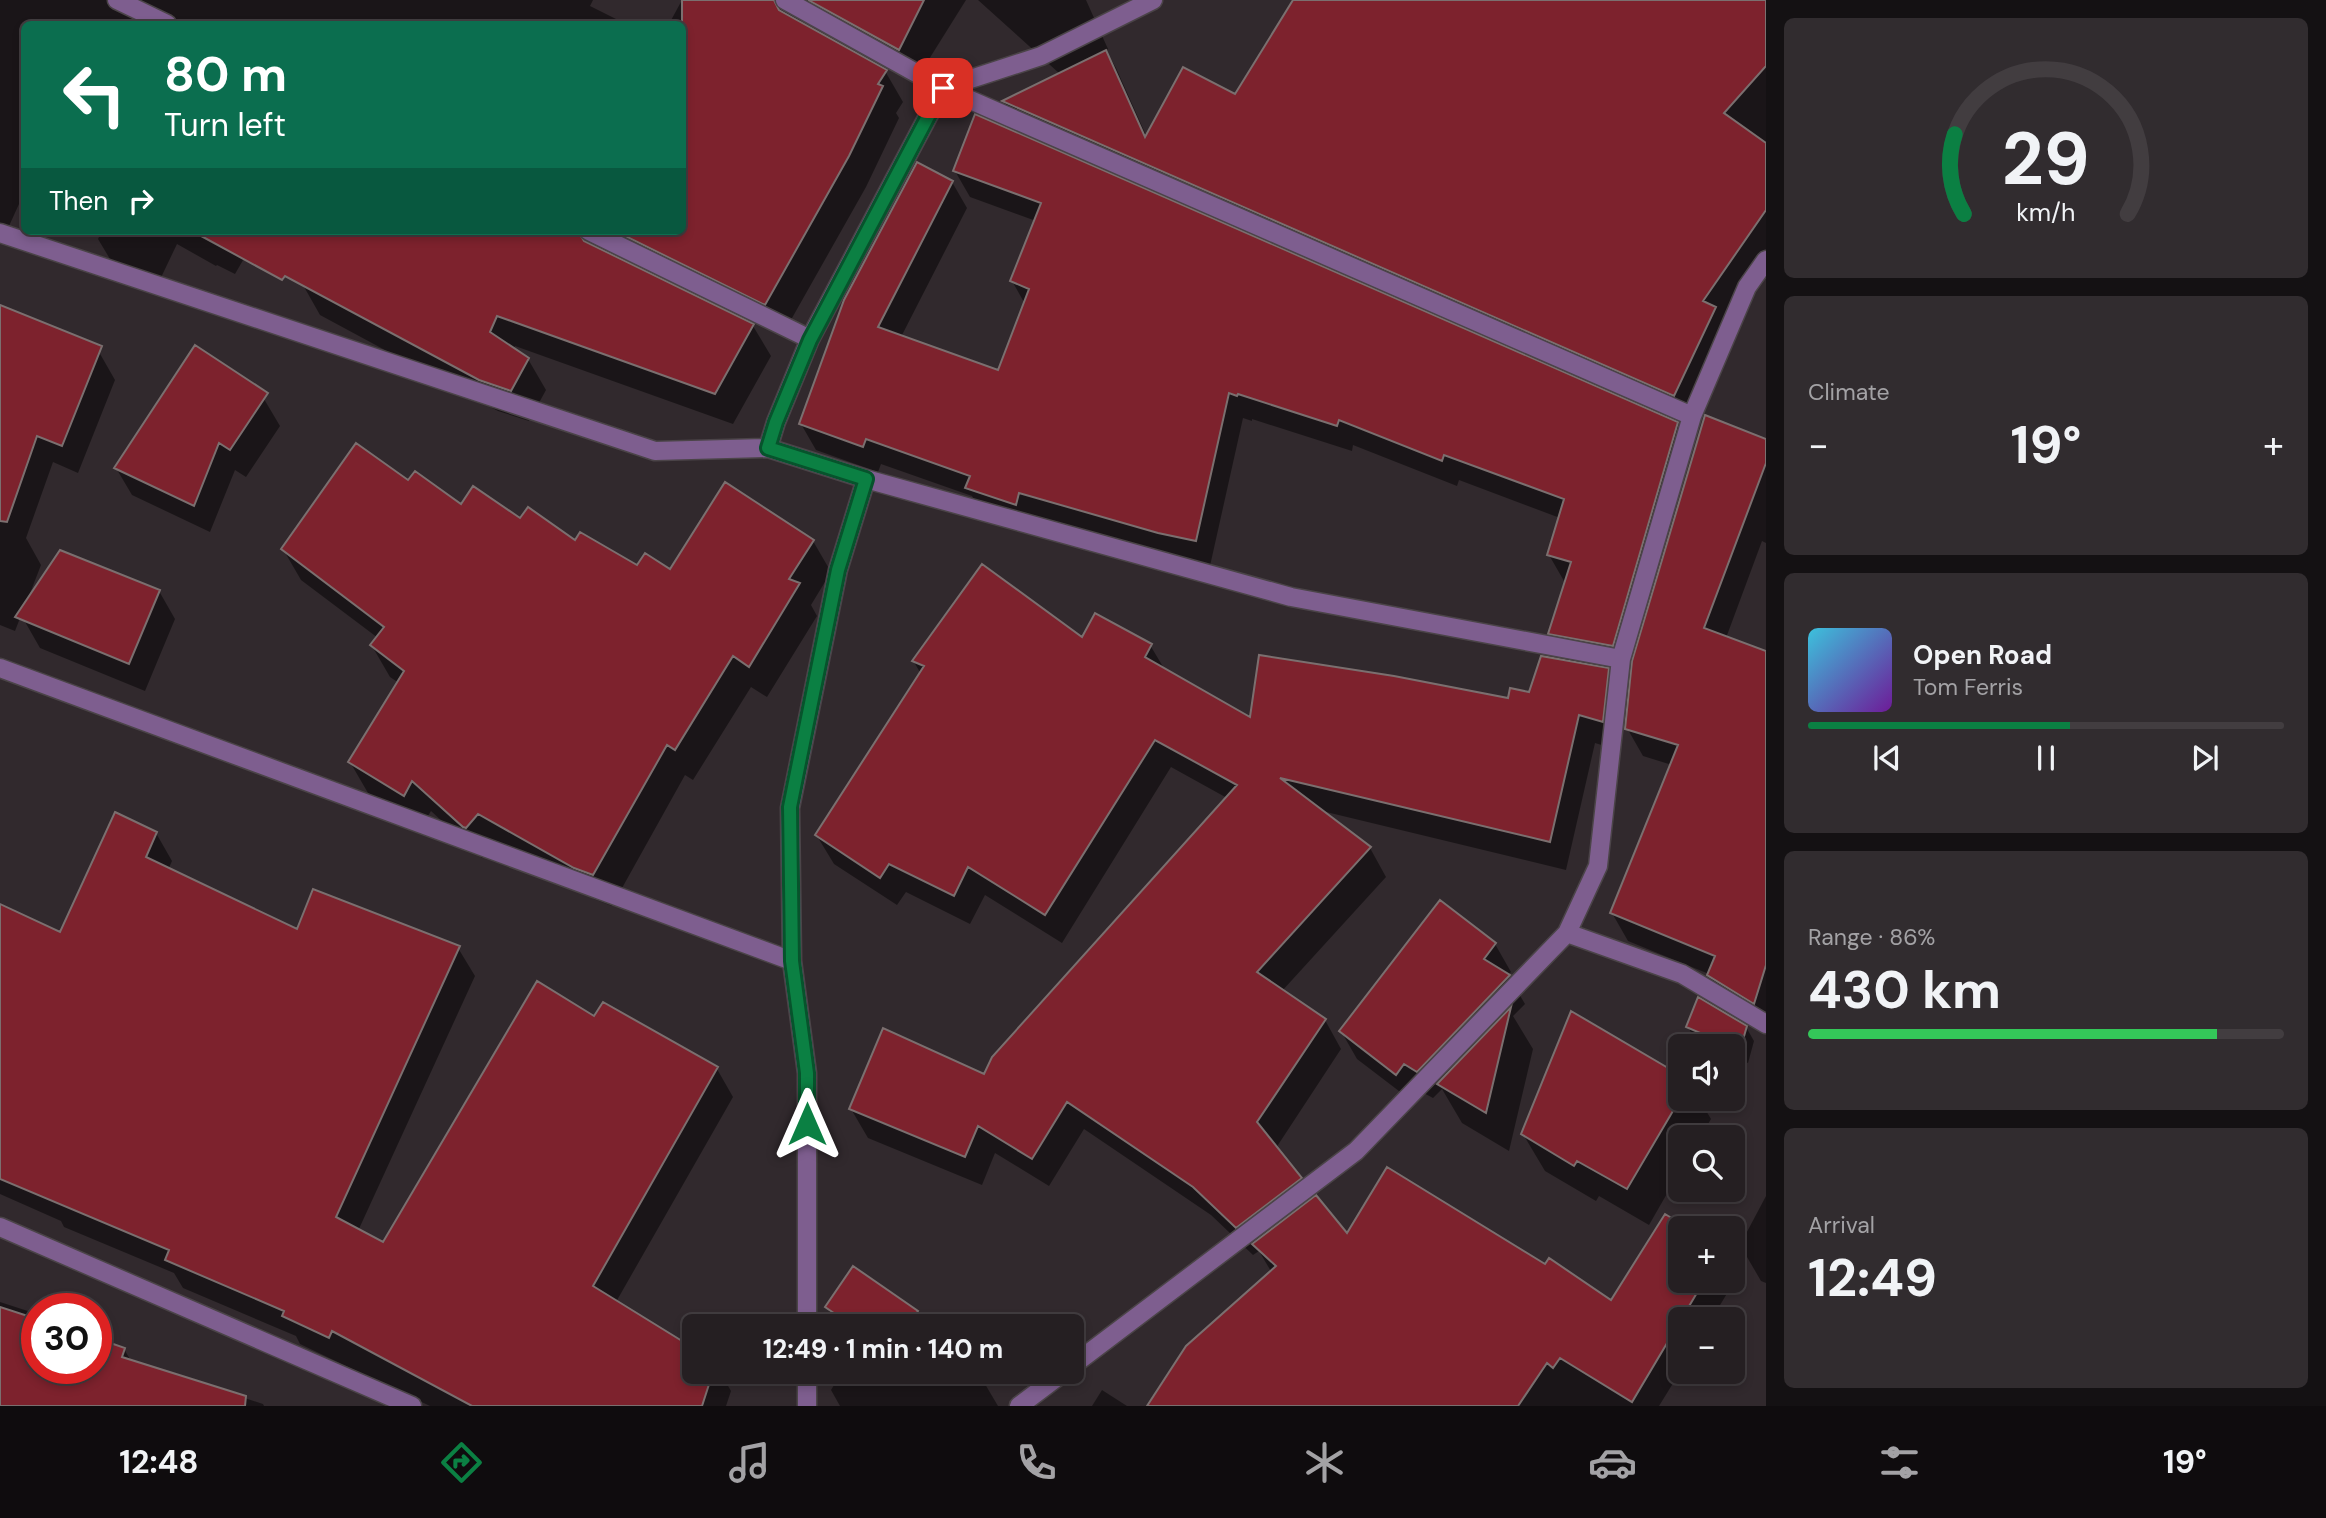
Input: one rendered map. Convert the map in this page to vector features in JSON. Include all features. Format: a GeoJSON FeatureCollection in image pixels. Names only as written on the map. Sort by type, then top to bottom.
{"type":"FeatureCollection","features":[{"type":"Feature","properties":{"kind":"street"},"geometry":{"type":"LineString","coordinates":[[117,0],[161,21]]}},
{"type":"Feature","properties":{"kind":"street"},"geometry":{"type":"LineString","coordinates":[[785,0],[943,88],[1692,416]]}},
{"type":"Feature","properties":{"kind":"street"},"geometry":{"type":"LineString","coordinates":[[768,448],[810,340],[943,88],[1041,56],[1153,0]]}},
{"type":"Feature","properties":{"kind":"street"},"geometry":{"type":"LineString","coordinates":[[0,233],[654,450],[768,448],[866,479],[1292,597],[1621,659]]}},
{"type":"Feature","properties":{"kind":"street"},"geometry":{"type":"LineString","coordinates":[[597,235],[810,340]]}},
{"type":"Feature","properties":{"kind":"street"},"geometry":{"type":"LineString","coordinates":[[1084,1357],[1356,1151],[1567,933],[1598,866],[1621,659],[1692,416],[1746,287],[1766,260]]}},
{"type":"Feature","properties":{"kind":"street"},"geometry":{"type":"LineString","coordinates":[[807,1314],[807,1073],[792,961],[790,807],[838,570],[866,479]]}},
{"type":"Feature","properties":{"kind":"street"},"geometry":{"type":"LineString","coordinates":[[0,668],[792,961]]}},
{"type":"Feature","properties":{"kind":"street"},"geometry":{"type":"LineString","coordinates":[[1567,933],[1682,974],[1766,1024]]}},
{"type":"Feature","properties":{"kind":"street"},"geometry":{"type":"LineString","coordinates":[[0,1227],[412,1406]]}},
{"type":"Feature","properties":{"kind":"street"},"geometry":{"type":"LineString","coordinates":[[807,1384],[807,1406]]}},
{"type":"Feature","properties":{"kind":"street"},"geometry":{"type":"LineString","coordinates":[[1019,1406],[1047,1384]]}},
{"type":"Feature","properties":{"kind":"building"},"geometry":{"type":"Polygon","coordinates":[[[682,0],[774,0],[779,10],[887,70],[878,84],[883,86],[849,156],[765,305],[623,235],[686,235],[686,21],[682,21],[682,0]]]}},
{"type":"Feature","properties":{"kind":"building"},"geometry":{"type":"Polygon","coordinates":[[[808,0],[924,0],[899,50],[808,0]]]}},
{"type":"Feature","properties":{"kind":"building"},"geometry":{"type":"Polygon","coordinates":[[[1293,0],[1766,0],[1766,66],[1724,113],[1766,143],[1766,210],[1703,301],[1716,307],[1674,396],[1002,101],[1106,50],[1145,137],[1183,67],[1235,94],[1293,0]]]}},
{"type":"Feature","properties":{"kind":"building"},"geometry":{"type":"Polygon","coordinates":[[[975,114],[1678,422],[1613,646],[1548,634],[1571,562],[1547,555],[1564,499],[1444,455],[1442,461],[1339,420],[1337,426],[1229,393],[1196,541],[1158,533],[1019,493],[1016,505],[965,488],[970,476],[866,439],[863,447],[799,424],[844,300],[917,162],[953,181],[878,327],[998,370],[1029,289],[1010,281],[1041,203],[953,171],[975,114]]]}},
{"type":"Feature","properties":{"kind":"building"},"geometry":{"type":"Polygon","coordinates":[[[199,235],[580,235],[584,241],[754,324],[715,394],[497,316],[490,332],[529,358],[511,391],[479,380],[285,276],[282,280],[199,235]]]}},
{"type":"Feature","properties":{"kind":"building"},"geometry":{"type":"Polygon","coordinates":[[[0,305],[102,346],[62,446],[37,436],[7,522],[0,521],[0,305]]]}},
{"type":"Feature","properties":{"kind":"building"},"geometry":{"type":"Polygon","coordinates":[[[195,345],[268,393],[230,450],[219,443],[194,506],[114,468],[195,345]]]}},
{"type":"Feature","properties":{"kind":"building"},"geometry":{"type":"Polygon","coordinates":[[[1705,415],[1766,439],[1766,463],[1704,628],[1766,651],[1766,965],[1754,1004],[1707,975],[1715,956],[1610,913],[1678,745],[1625,729],[1632,661],[1705,415]]]}},
{"type":"Feature","properties":{"kind":"building"},"geometry":{"type":"Polygon","coordinates":[[[356,443],[408,480],[415,471],[461,504],[473,486],[520,518],[528,507],[575,540],[580,532],[637,565],[645,553],[670,569],[725,482],[814,540],[789,579],[800,583],[749,667],[733,656],[675,750],[667,745],[593,875],[574,868],[478,814],[466,828],[463,827],[412,781],[404,796],[348,762],[404,671],[370,645],[384,627],[281,549],[356,443]]]}},
{"type":"Feature","properties":{"kind":"building"},"geometry":{"type":"Polygon","coordinates":[[[60,550],[160,590],[129,664],[15,617],[60,550]]]}},
{"type":"Feature","properties":{"kind":"building"},"geometry":{"type":"Polygon","coordinates":[[[982,564],[1082,637],[1095,613],[1152,644],[1145,657],[1250,717],[1259,655],[1394,676],[1508,698],[1510,688],[1529,692],[1541,656],[1609,668],[1603,722],[1579,715],[1550,842],[1280,778],[1371,847],[1257,972],[1326,1019],[1257,1122],[1302,1178],[1236,1228],[1193,1187],[1067,1102],[1032,1159],[978,1126],[965,1157],[849,1109],[883,1028],[984,1074],[992,1057],[1237,785],[1155,740],[1045,915],[968,867],[954,896],[889,864],[880,878],[815,835],[924,666],[912,661],[982,564]]]}},
{"type":"Feature","properties":{"kind":"building"},"geometry":{"type":"Polygon","coordinates":[[[115,812],[157,832],[146,857],[297,929],[313,889],[460,946],[336,1217],[383,1242],[537,981],[594,1016],[603,1002],[718,1067],[593,1286],[682,1341],[682,1384],[709,1384],[702,1406],[472,1406],[332,1331],[329,1338],[282,1316],[284,1311],[165,1260],[169,1250],[0,1179],[0,904],[60,932],[115,812]]]}},
{"type":"Feature","properties":{"kind":"building"},"geometry":{"type":"Polygon","coordinates":[[[1440,900],[1496,943],[1484,959],[1510,975],[1417,1072],[1404,1064],[1396,1075],[1339,1031],[1440,900]]]}},
{"type":"Feature","properties":{"kind":"building"},"geometry":{"type":"Polygon","coordinates":[[[1698,997],[1747,1026],[1745,1034],[1702,1034],[1686,1027],[1698,997]]]}},
{"type":"Feature","properties":{"kind":"building"},"geometry":{"type":"Polygon","coordinates":[[[1511,1007],[1486,1113],[1437,1084],[1511,1007]]]}},
{"type":"Feature","properties":{"kind":"building"},"geometry":{"type":"Polygon","coordinates":[[[1571,1011],[1668,1068],[1668,1111],[1673,1111],[1627,1189],[1577,1161],[1574,1166],[1521,1134],[1571,1011]]]}},
{"type":"Feature","properties":{"kind":"building"},"geometry":{"type":"Polygon","coordinates":[[[1387,1167],[1545,1264],[1549,1258],[1611,1300],[1665,1214],[1668,1216],[1668,1293],[1697,1293],[1689,1307],[1668,1307],[1668,1342],[1632,1402],[1560,1358],[1553,1368],[1547,1363],[1518,1406],[1147,1406],[1186,1346],[1276,1266],[1252,1244],[1316,1195],[1347,1233],[1387,1167]]]}},
{"type":"Feature","properties":{"kind":"building"},"geometry":{"type":"Polygon","coordinates":[[[853,1266],[918,1311],[916,1314],[835,1314],[825,1307],[853,1266]]]}},
{"type":"Feature","properties":{"kind":"building"},"geometry":{"type":"Polygon","coordinates":[[[0,1307],[21,1314],[21,1384],[112,1384],[112,1344],[125,1348],[122,1357],[246,1396],[245,1406],[0,1406],[0,1307]]]}},
{"type":"Feature","properties":{"kind":"route"},"geometry":{"type":"LineString","coordinates":[[807,1124],[807,1073],[792,961],[790,807],[838,570],[866,479],[768,448],[810,340],[943,88]]}}]}
